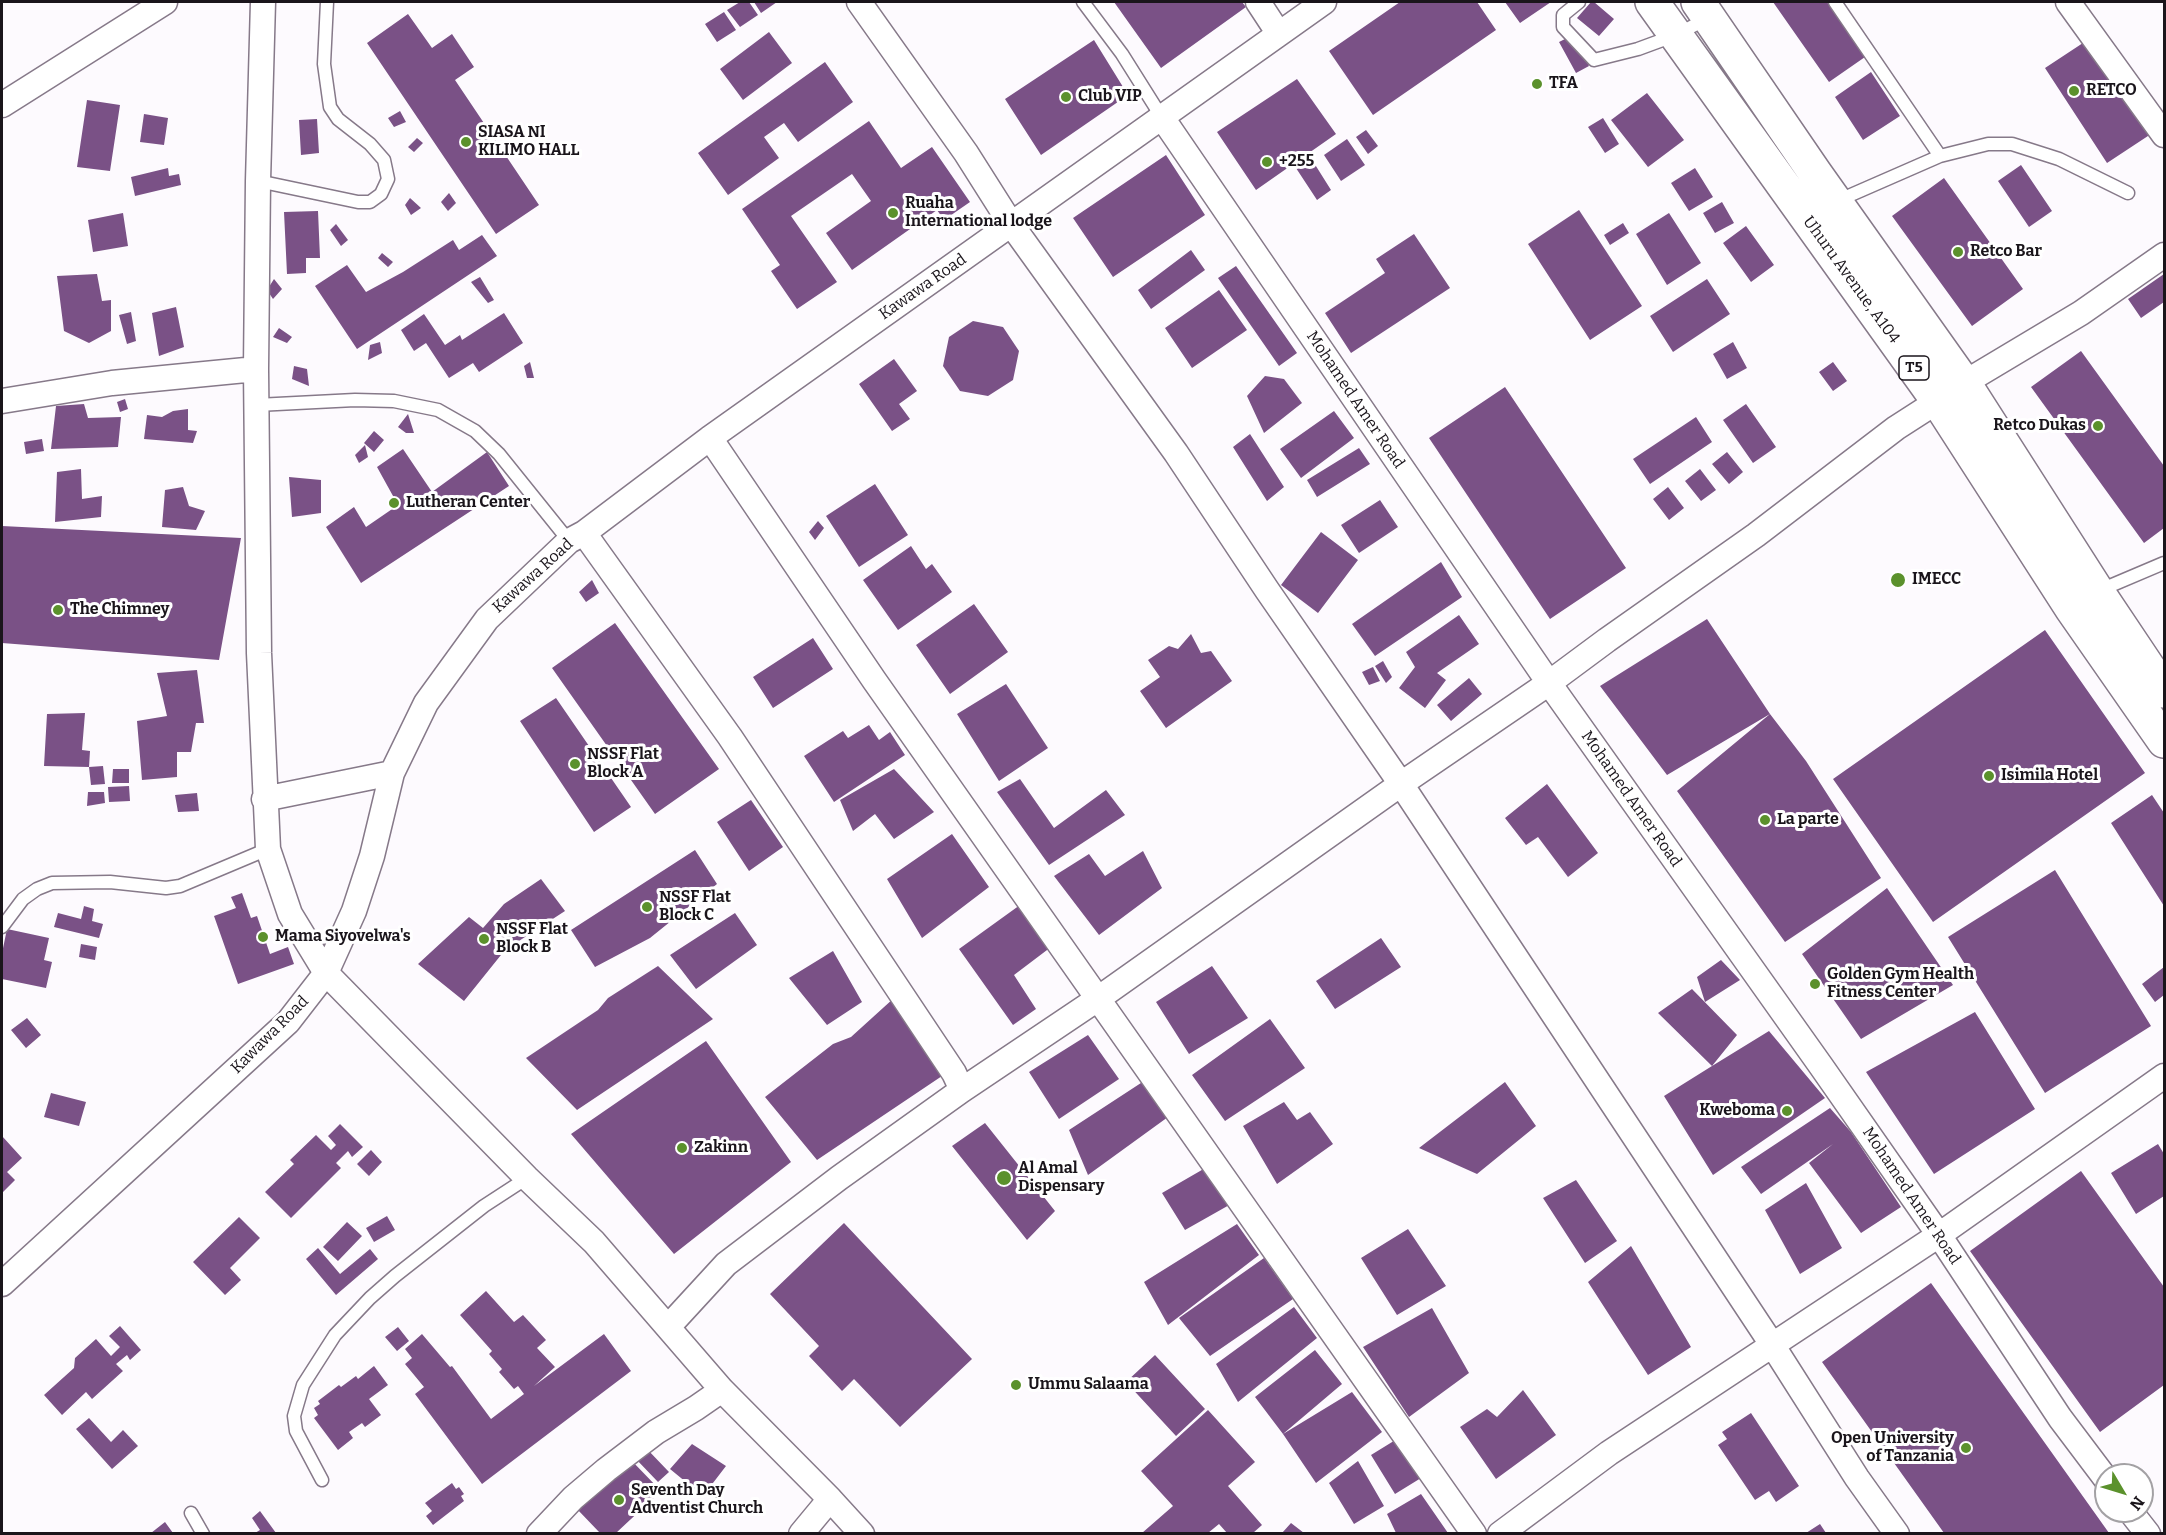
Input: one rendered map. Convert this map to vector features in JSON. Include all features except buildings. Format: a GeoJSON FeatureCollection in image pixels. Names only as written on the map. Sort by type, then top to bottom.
{"type":"FeatureCollection","features":[{"type":"Feature","properties":{"kind":"highway","name":"Uhuru Avenue, A104"},"geometry":{"type":"LineString","coordinates":[[1652,2],[1951,392]]}},
{"type":"Feature","properties":{"kind":"highway","name":"Uhuru Avenue, A104"},"geometry":{"type":"LineString","coordinates":[[1704,10],[1836,201],[1951,392],[2085,600],[2164,741]]}},
{"type":"Feature","properties":{"kind":"highway","name":"Uhuru Avenue, A104"},"geometry":{"type":"LineString","coordinates":[[2085,600],[2164,691]]}},
{"type":"Feature","properties":{"kind":"street"},"geometry":{"type":"LineString","coordinates":[[2,105],[165,2]]}},
{"type":"Feature","properties":{"kind":"street"},"geometry":{"type":"LineString","coordinates":[[263,2],[256,369],[259,653],[268,849],[290,914],[326,972],[527,1178],[594,1242],[722,1390],[862,1533]]}},
{"type":"Feature","properties":{"kind":"street"},"geometry":{"type":"LineString","coordinates":[[859,2],[966,153],[1011,224],[1176,453],[1401,784],[1773,1346],[1857,1478],[1897,1533]]}},
{"type":"Feature","properties":{"kind":"street"},"geometry":{"type":"LineString","coordinates":[[1257,2],[1280,34]]}},
{"type":"Feature","properties":{"kind":"street","name":"Kawawa Road"},"geometry":{"type":"LineString","coordinates":[[2,1284],[288,1022],[326,972],[354,911],[372,856],[392,773],[426,703],[487,619],[576,537],[710,438],[1324,2]]}},
{"type":"Feature","properties":{"kind":"street"},"geometry":{"type":"LineString","coordinates":[[2068,2],[2164,135]]}},
{"type":"Feature","properties":{"kind":"street","name":"Mohamed Amer Road"},"geometry":{"type":"LineString","coordinates":[[1161,116],[1549,683],[1821,1066],[1939,1235],[2060,1418],[2094,1463]]}},
{"type":"Feature","properties":{"kind":"street"},"geometry":{"type":"LineString","coordinates":[[669,1326],[726,1264],[839,1178],[962,1090],[1100,998],[1401,784],[1549,683],[1756,535],[1896,428],[2080,313],[2164,255]]}},
{"type":"Feature","properties":{"kind":"street"},"geometry":{"type":"LineString","coordinates":[[2,401],[112,384],[256,369]]}},
{"type":"Feature","properties":{"kind":"street"},"geometry":{"type":"LineString","coordinates":[[710,438],[874,680],[1100,998],[1474,1533]]}},
{"type":"Feature","properties":{"kind":"street"},"geometry":{"type":"LineString","coordinates":[[576,537],[730,737],[954,1073],[962,1090]]}},
{"type":"Feature","properties":{"kind":"street"},"geometry":{"type":"LineString","coordinates":[[264,799],[392,773]]}},
{"type":"Feature","properties":{"kind":"street"},"geometry":{"type":"LineString","coordinates":[[1500,1533],[1609,1453],[1939,1235],[2164,1076]]}},
{"type":"Feature","properties":{"kind":"street"},"geometry":{"type":"LineString","coordinates":[[539,1533],[573,1498],[606,1470],[656,1432],[722,1390]]}},
{"type":"Feature","properties":{"kind":"street"},"geometry":{"type":"LineString","coordinates":[[801,1533],[830,1499]]}},
{"type":"Feature","properties":{"kind":"lane"},"geometry":{"type":"LineString","coordinates":[[258,181],[347,200],[370,202],[381,194],[388,179],[384,160],[370,144],[338,119],[330,107],[324,64],[327,2]]}},
{"type":"Feature","properties":{"kind":"lane"},"geometry":{"type":"LineString","coordinates":[[1083,2],[1122,54],[1161,116]]}},
{"type":"Feature","properties":{"kind":"lane"},"geometry":{"type":"LineString","coordinates":[[1579,2],[1563,15],[1563,27],[1594,60],[1638,49],[1676,35],[1704,10]]}},
{"type":"Feature","properties":{"kind":"lane"},"geometry":{"type":"LineString","coordinates":[[1835,2],[1940,156]]}},
{"type":"Feature","properties":{"kind":"lane"},"geometry":{"type":"LineString","coordinates":[[1836,201],[1940,156],[1988,144],[2012,144],[2059,159],[2128,193]]}},
{"type":"Feature","properties":{"kind":"lane"},"geometry":{"type":"LineString","coordinates":[[256,405],[355,400],[394,401],[438,410],[475,431],[576,537]]}},
{"type":"Feature","properties":{"kind":"lane"},"geometry":{"type":"LineString","coordinates":[[2085,600],[2164,563]]}},
{"type":"Feature","properties":{"kind":"lane"},"geometry":{"type":"LineString","coordinates":[[2,927],[23,899],[37,889],[52,883],[88,882],[166,888],[180,886],[268,849]]}},
{"type":"Feature","properties":{"kind":"lane"},"geometry":{"type":"LineString","coordinates":[[322,1480],[296,1431],[294,1416],[303,1385],[335,1335],[370,1298],[412,1262],[484,1206],[527,1178]]}},
{"type":"Feature","properties":{"kind":"lane"},"geometry":{"type":"LineString","coordinates":[[191,1513],[204,1533]]}},
{"type":"Feature","properties":{"kind":"place","name":"TFA"},"geometry":{"type":"Point","coordinates":[1537,84]}},
{"type":"Feature","properties":{"kind":"place","name":"RETCO"},"geometry":{"type":"Point","coordinates":[2074,91]}},
{"type":"Feature","properties":{"kind":"place","name":"Club VIP"},"geometry":{"type":"Point","coordinates":[1066,97]}},
{"type":"Feature","properties":{"kind":"place","name":"SIASA NI KILIMO HALL"},"geometry":{"type":"Point","coordinates":[466,142]}},
{"type":"Feature","properties":{"kind":"place","name":"+255"},"geometry":{"type":"Point","coordinates":[1267,162]}},
{"type":"Feature","properties":{"kind":"place","name":"Ruaha International lodge"},"geometry":{"type":"Point","coordinates":[893,213]}},
{"type":"Feature","properties":{"kind":"place","name":"Retco Bar"},"geometry":{"type":"Point","coordinates":[1958,252]}},
{"type":"Feature","properties":{"kind":"place","name":"Retco Dukas"},"geometry":{"type":"Point","coordinates":[2098,426]}},
{"type":"Feature","properties":{"kind":"place","name":"Lutheran Center"},"geometry":{"type":"Point","coordinates":[394,503]}},
{"type":"Feature","properties":{"kind":"place","name":"IMECC"},"geometry":{"type":"Point","coordinates":[1898,580]}},
{"type":"Feature","properties":{"kind":"place","name":"The Chimney"},"geometry":{"type":"Point","coordinates":[58,610]}},
{"type":"Feature","properties":{"kind":"place","name":"NSSF Flat Block A"},"geometry":{"type":"Point","coordinates":[575,764]}},
{"type":"Feature","properties":{"kind":"place","name":"Isimila Hotel"},"geometry":{"type":"Point","coordinates":[1989,776]}},
{"type":"Feature","properties":{"kind":"place","name":"La parte"},"geometry":{"type":"Point","coordinates":[1765,820]}},
{"type":"Feature","properties":{"kind":"place","name":"NSSF Flat Block C"},"geometry":{"type":"Point","coordinates":[647,907]}},
{"type":"Feature","properties":{"kind":"place","name":"Mama Siyovelwa's"},"geometry":{"type":"Point","coordinates":[263,937]}},
{"type":"Feature","properties":{"kind":"place","name":"NSSF Flat Block B"},"geometry":{"type":"Point","coordinates":[484,939]}},
{"type":"Feature","properties":{"kind":"place","name":"Golden Gym Health Fitness Center"},"geometry":{"type":"Point","coordinates":[1815,984]}},
{"type":"Feature","properties":{"kind":"place","name":"Kweboma"},"geometry":{"type":"Point","coordinates":[1787,1111]}},
{"type":"Feature","properties":{"kind":"place","name":"Zakinn"},"geometry":{"type":"Point","coordinates":[682,1148]}},
{"type":"Feature","properties":{"kind":"place","name":"Al Amal Dispensary"},"geometry":{"type":"Point","coordinates":[1004,1178]}},
{"type":"Feature","properties":{"kind":"place","name":"Ummu Salaama"},"geometry":{"type":"Point","coordinates":[1016,1385]}},
{"type":"Feature","properties":{"kind":"place","name":"Open University of Tanzania"},"geometry":{"type":"Point","coordinates":[1966,1448]}},
{"type":"Feature","properties":{"kind":"place","name":"Seventh Day Adventist Church"},"geometry":{"type":"Point","coordinates":[619,1500]}}]}
